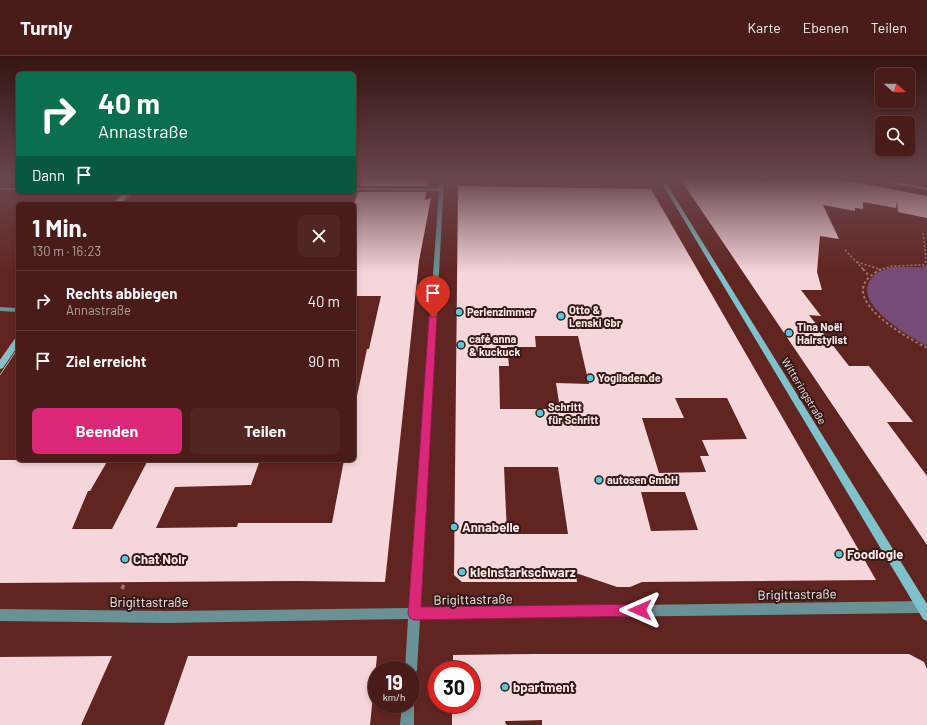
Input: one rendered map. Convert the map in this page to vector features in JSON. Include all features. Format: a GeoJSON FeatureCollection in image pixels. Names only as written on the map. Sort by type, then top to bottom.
{"type":"FeatureCollection","features":[{"type":"Feature","properties":{"kind":"street"},"geometry":{"type":"LineString","coordinates":[[411,661],[440,211]]}},
{"type":"Feature","properties":{"kind":"street","name":"Witteringstraße"},"geometry":{"type":"LineString","coordinates":[[681,211],[925,611]]}},
{"type":"Feature","properties":{"kind":"street"},"geometry":{"type":"LineString","coordinates":[[0,310],[16,310]]}},
{"type":"Feature","properties":{"kind":"street"},"geometry":{"type":"LineString","coordinates":[[0,366],[16,344]]}},
{"type":"Feature","properties":{"kind":"street","name":"Brigittastraße"},"geometry":{"type":"LineString","coordinates":[[0,615],[166,617],[925,611]]}},
{"type":"Feature","properties":{"kind":"street"},"geometry":{"type":"LineString","coordinates":[[407,725],[408,713]]}},
{"type":"Feature","properties":{"kind":"path"},"geometry":{"type":"LineString","coordinates":[[924,232],[927,260],[924,265],[892,266],[880,269],[869,276],[863,285],[863,293],[871,310],[900,332],[927,348]]}},
{"type":"Feature","properties":{"kind":"path"},"geometry":{"type":"LineString","coordinates":[[845,250],[869,276]]}},
{"type":"Feature","properties":{"kind":"path"},"geometry":{"type":"LineString","coordinates":[[857,262],[880,269]]}},
{"type":"Feature","properties":{"kind":"path"},"geometry":{"type":"LineString","coordinates":[[122,589],[125,582]]}},
{"type":"Feature","properties":{"kind":"shaded area"},"geometry":{"type":"Polygon","coordinates":[[[927,265],[927,346],[898,328],[877,311],[870,301],[867,292],[870,279],[882,270],[892,267],[922,267],[927,265]]]}},
{"type":"Feature","properties":{"kind":"building"},"geometry":{"type":"Polygon","coordinates":[[[356,211],[428,211],[419,261],[385,582],[298,581],[0,583],[0,460],[16,460],[16,462],[107,462],[90,491],[88,491],[72,529],[112,529],[147,462],[259,462],[251,485],[175,487],[156,528],[237,527],[238,523],[332,523],[344,462],[356,462],[356,401],[367,349],[369,349],[381,296],[356,296],[356,211]]]}},
{"type":"Feature","properties":{"kind":"building"},"geometry":{"type":"Polygon","coordinates":[[[458,211],[664,211],[876,580],[642,582],[630,587],[617,587],[576,573],[577,582],[462,582],[454,575],[458,211]],[[535,336],[536,347],[507,347],[509,366],[499,366],[500,409],[560,409],[556,383],[589,384],[578,336],[535,336]],[[675,398],[684,418],[642,418],[659,473],[706,472],[700,456],[709,456],[702,440],[747,439],[727,398],[675,398]],[[504,467],[507,534],[568,534],[558,467],[504,467]],[[641,492],[651,531],[698,530],[685,492],[641,492]]]}},
{"type":"Feature","properties":{"kind":"building"},"geometry":{"type":"Polygon","coordinates":[[[702,211],[826,211],[839,239],[820,236],[817,272],[822,290],[801,290],[821,316],[809,315],[849,366],[869,366],[913,422],[887,422],[927,476],[927,545],[702,211]]]}},
{"type":"Feature","properties":{"kind":"building"},"geometry":{"type":"Polygon","coordinates":[[[927,211],[927,218],[898,212],[927,211]]]}},
{"type":"Feature","properties":{"kind":"building"},"geometry":{"type":"Polygon","coordinates":[[[909,654],[924,662],[927,669],[927,725],[542,725],[542,720],[505,721],[506,725],[452,725],[452,713],[480,713],[480,661],[453,661],[453,655],[909,654]]]}},
{"type":"Feature","properties":{"kind":"building"},"geometry":{"type":"Polygon","coordinates":[[[112,656],[81,725],[0,725],[0,657],[112,656]]]}},
{"type":"Feature","properties":{"kind":"building"},"geometry":{"type":"Polygon","coordinates":[[[188,656],[377,656],[376,661],[368,661],[368,713],[371,713],[370,725],[164,725],[188,656]]]}},
{"type":"Feature","properties":{"kind":"tram line"},"geometry":{"type":"LineString","coordinates":[[0,361],[16,338]]}},
{"type":"Feature","properties":{"kind":"tram line"},"geometry":{"type":"LineString","coordinates":[[0,375],[16,351]]}},
{"type":"Feature","properties":{"kind":"place","name":"Perlenzimmer"},"geometry":{"type":"Point","coordinates":[459,312]}},
{"type":"Feature","properties":{"kind":"place","name":"Otto & Lenski Gbr"},"geometry":{"type":"Point","coordinates":[561,316]}},
{"type":"Feature","properties":{"kind":"place","name":"Tina Noël Hairstylist"},"geometry":{"type":"Point","coordinates":[789,333]}},
{"type":"Feature","properties":{"kind":"place","name":"café anna & kuckuck"},"geometry":{"type":"Point","coordinates":[461,345]}},
{"type":"Feature","properties":{"kind":"place","name":"Yogiladen.de"},"geometry":{"type":"Point","coordinates":[590,378]}},
{"type":"Feature","properties":{"kind":"place","name":"Schritt für Schritt"},"geometry":{"type":"Point","coordinates":[540,413]}},
{"type":"Feature","properties":{"kind":"place","name":"autosen GmbH"},"geometry":{"type":"Point","coordinates":[599,480]}},
{"type":"Feature","properties":{"kind":"place","name":"Annabelle"},"geometry":{"type":"Point","coordinates":[454,527]}},
{"type":"Feature","properties":{"kind":"place","name":"Foodlogie"},"geometry":{"type":"Point","coordinates":[839,554]}},
{"type":"Feature","properties":{"kind":"place","name":"Chat Noir"},"geometry":{"type":"Point","coordinates":[125,559]}},
{"type":"Feature","properties":{"kind":"place","name":"kleinstarkschwarz"},"geometry":{"type":"Point","coordinates":[462,572]}},
{"type":"Feature","properties":{"kind":"place","name":"bpartment"},"geometry":{"type":"Point","coordinates":[505,687]}},
{"type":"Feature","properties":{"kind":"route"},"geometry":{"type":"LineString","coordinates":[[433,317],[414,614],[640,610]]}}]}
